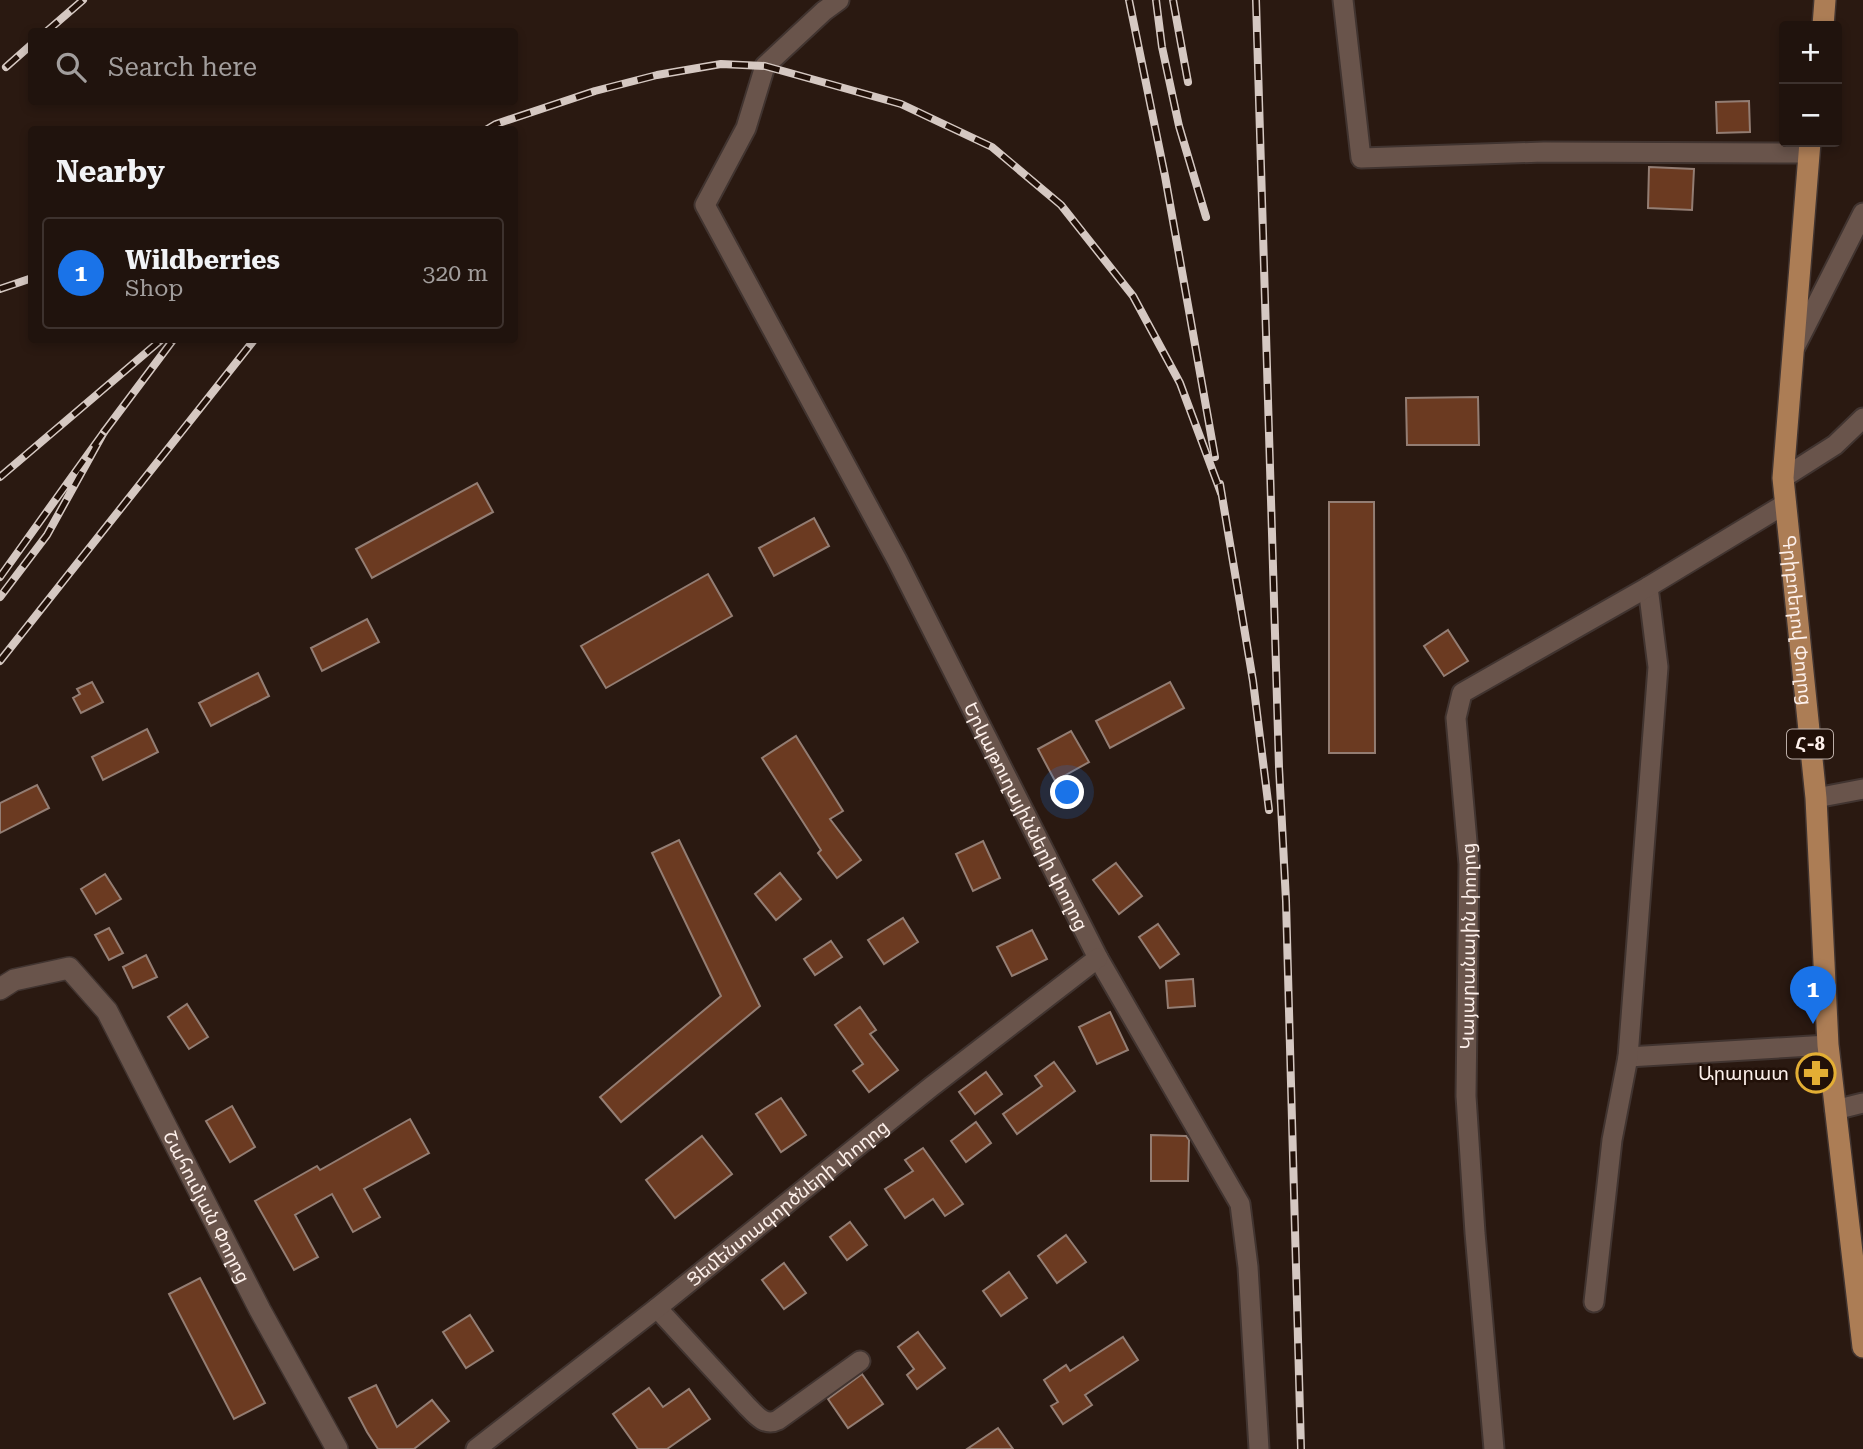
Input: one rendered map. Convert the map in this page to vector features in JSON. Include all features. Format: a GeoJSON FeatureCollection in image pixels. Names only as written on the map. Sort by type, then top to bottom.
{"type":"FeatureCollection","features":[{"type":"Feature","properties":{"kind":"main road"},"geometry":{"type":"LineString","coordinates":[[1823,21],[1825,0]]}},
{"type":"Feature","properties":{"kind":"main road","name":"Գրիբոեդով Փողոց"},"geometry":{"type":"LineString","coordinates":[[1810,147],[1783,478],[1816,798],[1828,1045],[1863,1347]]}},
{"type":"Feature","properties":{"kind":"street","name":"Երկաթուղայինների փողոց"},"geometry":{"type":"LineString","coordinates":[[839,0],[765,66],[746,128],[705,205],[897,560],[1098,958],[1240,1204],[1248,1267],[1259,1449]]}},
{"type":"Feature","properties":{"kind":"street"},"geometry":{"type":"LineString","coordinates":[[1343,0],[1361,158],[1810,147]]}},
{"type":"Feature","properties":{"kind":"street"},"geometry":{"type":"LineString","coordinates":[[1793,351],[1863,213]]}},
{"type":"Feature","properties":{"kind":"street"},"geometry":{"type":"LineString","coordinates":[[1783,478],[1835,445],[1863,418]]}},
{"type":"Feature","properties":{"kind":"street","name":"Կայարանային փողոց"},"geometry":{"type":"LineString","coordinates":[[1494,1449],[1466,1096],[1469,864],[1456,719],[1462,693],[1648,587],[1785,504]]}},
{"type":"Feature","properties":{"kind":"street"},"geometry":{"type":"LineString","coordinates":[[1594,1302],[1612,1140],[1628,1057],[1658,667],[1648,587]]}},
{"type":"Feature","properties":{"kind":"street"},"geometry":{"type":"LineString","coordinates":[[1816,798],[1863,789]]}},
{"type":"Feature","properties":{"kind":"street","name":"Ցեմենտագործների փողոց"},"geometry":{"type":"LineString","coordinates":[[476,1449],[657,1308],[931,1087],[1098,958]]}},
{"type":"Feature","properties":{"kind":"street","name":"Շահումյան Փողոց"},"geometry":{"type":"LineString","coordinates":[[0,989],[13,980],[69,968],[107,1011],[260,1310],[337,1449]]}},
{"type":"Feature","properties":{"kind":"street"},"geometry":{"type":"LineString","coordinates":[[1628,1057],[1828,1045]]}},
{"type":"Feature","properties":{"kind":"street"},"geometry":{"type":"LineString","coordinates":[[1835,1111],[1863,1103]]}},
{"type":"Feature","properties":{"kind":"street"},"geometry":{"type":"LineString","coordinates":[[657,1308],[734,1392],[766,1422],[778,1420],[860,1361]]}},
{"type":"Feature","properties":{"kind":"building"},"geometry":{"type":"Polygon","coordinates":[[[1749,101],[1750,132],[1717,133],[1716,102],[1749,101]]]}},
{"type":"Feature","properties":{"kind":"building"},"geometry":{"type":"Polygon","coordinates":[[[1649,167],[1694,169],[1692,210],[1648,208],[1649,167]]]}},
{"type":"Feature","properties":{"kind":"building"},"geometry":{"type":"Polygon","coordinates":[[[1478,397],[1479,445],[1407,445],[1406,398],[1478,397]]]}},
{"type":"Feature","properties":{"kind":"building"},"geometry":{"type":"Polygon","coordinates":[[[477,483],[493,512],[372,578],[356,549],[477,483]]]}},
{"type":"Feature","properties":{"kind":"building"},"geometry":{"type":"Polygon","coordinates":[[[1329,502],[1374,502],[1375,753],[1329,753],[1329,502]]]}},
{"type":"Feature","properties":{"kind":"building"},"geometry":{"type":"Polygon","coordinates":[[[814,518],[829,546],[774,576],[759,548],[814,518]]]}},
{"type":"Feature","properties":{"kind":"building"},"geometry":{"type":"Polygon","coordinates":[[[708,574],[732,616],[606,688],[581,646],[708,574]]]}},
{"type":"Feature","properties":{"kind":"building"},"geometry":{"type":"Polygon","coordinates":[[[367,619],[379,642],[322,671],[311,648],[367,619]]]}},
{"type":"Feature","properties":{"kind":"building"},"geometry":{"type":"Polygon","coordinates":[[[1448,630],[1468,661],[1444,676],[1424,646],[1448,630]]]}},
{"type":"Feature","properties":{"kind":"building"},"geometry":{"type":"Polygon","coordinates":[[[258,673],[269,696],[211,726],[199,703],[258,673]]]}},
{"type":"Feature","properties":{"kind":"building"},"geometry":{"type":"Polygon","coordinates":[[[92,682],[103,702],[81,713],[73,698],[80,694],[77,689],[92,682]]]}},
{"type":"Feature","properties":{"kind":"building"},"geometry":{"type":"Polygon","coordinates":[[[1170,682],[1184,708],[1110,748],[1096,721],[1170,682]]]}},
{"type":"Feature","properties":{"kind":"building"},"geometry":{"type":"Polygon","coordinates":[[[147,729],[158,752],[103,780],[92,757],[147,729]]]}},
{"type":"Feature","properties":{"kind":"building"},"geometry":{"type":"Polygon","coordinates":[[[1071,731],[1089,762],[1055,781],[1038,749],[1071,731]]]}},
{"type":"Feature","properties":{"kind":"building"},"geometry":{"type":"Polygon","coordinates":[[[796,736],[843,811],[830,819],[861,860],[837,878],[818,853],[821,850],[762,758],[796,736]]]}},
{"type":"Feature","properties":{"kind":"building"},"geometry":{"type":"Polygon","coordinates":[[[37,785],[49,808],[0,833],[0,803],[37,785]]]}},
{"type":"Feature","properties":{"kind":"building"},"geometry":{"type":"Polygon","coordinates":[[[679,840],[760,1006],[621,1122],[600,1097],[721,996],[652,853],[679,840]]]}},
{"type":"Feature","properties":{"kind":"building"},"geometry":{"type":"Polygon","coordinates":[[[983,841],[1000,878],[973,891],[956,854],[983,841]]]}},
{"type":"Feature","properties":{"kind":"building"},"geometry":{"type":"Polygon","coordinates":[[[1116,863],[1142,896],[1119,914],[1093,880],[1116,863]]]}},
{"type":"Feature","properties":{"kind":"building"},"geometry":{"type":"Polygon","coordinates":[[[780,873],[801,899],[776,920],[755,894],[780,873]]]}},
{"type":"Feature","properties":{"kind":"building"},"geometry":{"type":"Polygon","coordinates":[[[105,874],[121,899],[96,914],[81,889],[105,874]]]}},
{"type":"Feature","properties":{"kind":"building"},"geometry":{"type":"Polygon","coordinates":[[[903,918],[918,942],[884,964],[868,940],[903,918]]]}},
{"type":"Feature","properties":{"kind":"building"},"geometry":{"type":"Polygon","coordinates":[[[1158,924],[1179,954],[1160,968],[1139,937],[1158,924]]]}},
{"type":"Feature","properties":{"kind":"building"},"geometry":{"type":"Polygon","coordinates":[[[109,928],[123,953],[109,960],[95,935],[109,928]]]}},
{"type":"Feature","properties":{"kind":"building"},"geometry":{"type":"Polygon","coordinates":[[[1032,930],[1047,959],[1012,976],[997,947],[1032,930]]]}},
{"type":"Feature","properties":{"kind":"building"},"geometry":{"type":"Polygon","coordinates":[[[831,941],[842,957],[815,975],[804,959],[831,941]]]}},
{"type":"Feature","properties":{"kind":"building"},"geometry":{"type":"Polygon","coordinates":[[[146,955],[157,977],[133,988],[123,967],[146,955]]]}},
{"type":"Feature","properties":{"kind":"building"},"geometry":{"type":"Polygon","coordinates":[[[1193,979],[1195,1006],[1168,1008],[1166,981],[1193,979]]]}},
{"type":"Feature","properties":{"kind":"building"},"geometry":{"type":"Polygon","coordinates":[[[187,1004],[208,1037],[189,1049],[168,1017],[187,1004]]]}},
{"type":"Feature","properties":{"kind":"building"},"geometry":{"type":"Polygon","coordinates":[[[860,1007],[876,1030],[870,1034],[898,1070],[869,1092],[853,1071],[863,1064],[835,1025],[860,1007]]]}},
{"type":"Feature","properties":{"kind":"building"},"geometry":{"type":"Polygon","coordinates":[[[1110,1012],[1128,1050],[1097,1064],[1079,1027],[1110,1012]]]}},
{"type":"Feature","properties":{"kind":"building"},"geometry":{"type":"Polygon","coordinates":[[[1054,1062],[1075,1091],[1017,1134],[1003,1114],[1042,1086],[1035,1076],[1054,1062]]]}},
{"type":"Feature","properties":{"kind":"building"},"geometry":{"type":"Polygon","coordinates":[[[986,1072],[1002,1094],[975,1114],[959,1092],[986,1072]]]}},
{"type":"Feature","properties":{"kind":"building"},"geometry":{"type":"Polygon","coordinates":[[[781,1098],[806,1135],[781,1152],[756,1114],[781,1098]]]}},
{"type":"Feature","properties":{"kind":"building"},"geometry":{"type":"Polygon","coordinates":[[[232,1106],[255,1147],[230,1162],[206,1121],[232,1106]]]}},
{"type":"Feature","properties":{"kind":"building"},"geometry":{"type":"Polygon","coordinates":[[[410,1119],[429,1153],[364,1189],[380,1217],[353,1232],[332,1194],[295,1215],[318,1257],[294,1270],[255,1201],[317,1166],[320,1170],[410,1119]]]}},
{"type":"Feature","properties":{"kind":"building"},"geometry":{"type":"Polygon","coordinates":[[[976,1122],[991,1143],[966,1162],[951,1141],[976,1122]]]}},
{"type":"Feature","properties":{"kind":"building"},"geometry":{"type":"Polygon","coordinates":[[[1151,1135],[1186,1136],[1189,1140],[1188,1181],[1151,1181],[1151,1135]]]}},
{"type":"Feature","properties":{"kind":"building"},"geometry":{"type":"Polygon","coordinates":[[[702,1136],[732,1174],[675,1218],[646,1180],[702,1136]]]}},
{"type":"Feature","properties":{"kind":"building"},"geometry":{"type":"Polygon","coordinates":[[[923,1148],[963,1204],[945,1216],[933,1199],[905,1218],[885,1189],[913,1171],[905,1160],[923,1148]]]}},
{"type":"Feature","properties":{"kind":"building"},"geometry":{"type":"Polygon","coordinates":[[[850,1222],[867,1245],[847,1260],[830,1237],[850,1222]]]}},
{"type":"Feature","properties":{"kind":"building"},"geometry":{"type":"Polygon","coordinates":[[[1066,1235],[1086,1262],[1057,1283],[1038,1256],[1066,1235]]]}},
{"type":"Feature","properties":{"kind":"building"},"geometry":{"type":"Polygon","coordinates":[[[784,1263],[806,1293],[784,1309],[762,1280],[784,1263]]]}},
{"type":"Feature","properties":{"kind":"building"},"geometry":{"type":"Polygon","coordinates":[[[1009,1272],[1027,1298],[1001,1316],[983,1291],[1009,1272]]]}},
{"type":"Feature","properties":{"kind":"building"},"geometry":{"type":"Polygon","coordinates":[[[200,1278],[265,1403],[234,1419],[169,1294],[200,1278]]]}},
{"type":"Feature","properties":{"kind":"building"},"geometry":{"type":"Polygon","coordinates":[[[470,1315],[493,1351],[466,1368],[443,1332],[470,1315]]]}},
{"type":"Feature","properties":{"kind":"building"},"geometry":{"type":"Polygon","coordinates":[[[918,1332],[945,1368],[917,1389],[907,1375],[914,1369],[898,1347],[918,1332]]]}},
{"type":"Feature","properties":{"kind":"building"},"geometry":{"type":"Polygon","coordinates":[[[1123,1337],[1138,1360],[1085,1395],[1092,1405],[1063,1424],[1051,1406],[1058,1402],[1044,1380],[1066,1365],[1070,1371],[1123,1337]]]}},
{"type":"Feature","properties":{"kind":"building"},"geometry":{"type":"Polygon","coordinates":[[[862,1374],[883,1404],[848,1428],[828,1399],[862,1374]]]}},
{"type":"Feature","properties":{"kind":"building"},"geometry":{"type":"Polygon","coordinates":[[[376,1385],[397,1427],[432,1400],[449,1421],[414,1449],[378,1449],[349,1398],[376,1385]]]}},
{"type":"Feature","properties":{"kind":"building"},"geometry":{"type":"Polygon","coordinates":[[[649,1388],[663,1407],[689,1389],[710,1419],[667,1449],[638,1449],[613,1414],[649,1388]]]}},
{"type":"Feature","properties":{"kind":"building"},"geometry":{"type":"Polygon","coordinates":[[[998,1428],[1013,1449],[967,1449],[998,1428]]]}},
{"type":"Feature","properties":{"kind":"railway"},"geometry":{"type":"LineString","coordinates":[[51,28],[83,0]]}},
{"type":"Feature","properties":{"kind":"railway"},"geometry":{"type":"LineString","coordinates":[[1129,0],[1165,176],[1215,457]]}},
{"type":"Feature","properties":{"kind":"railway"},"geometry":{"type":"LineString","coordinates":[[1156,0],[1162,47],[1179,126],[1206,217]]}},
{"type":"Feature","properties":{"kind":"railway"},"geometry":{"type":"LineString","coordinates":[[1173,0],[1188,82]]}},
{"type":"Feature","properties":{"kind":"railway"},"geometry":{"type":"LineString","coordinates":[[1256,0],[1301,1449]]}},
{"type":"Feature","properties":{"kind":"railway"},"geometry":{"type":"LineString","coordinates":[[6,67],[28,48]]}},
{"type":"Feature","properties":{"kind":"railway"},"geometry":{"type":"LineString","coordinates":[[493,126],[595,91],[657,75],[721,64],[765,66],[901,104],[992,147],[1061,205],[1133,296],[1180,383],[1221,493]]}},
{"type":"Feature","properties":{"kind":"railway"},"geometry":{"type":"LineString","coordinates":[[0,289],[28,279]]}},
{"type":"Feature","properties":{"kind":"railway"},"geometry":{"type":"LineString","coordinates":[[0,477],[157,343]]}},
{"type":"Feature","properties":{"kind":"railway"},"geometry":{"type":"LineString","coordinates":[[104,432],[171,343]]}},
{"type":"Feature","properties":{"kind":"railway"},"geometry":{"type":"LineString","coordinates":[[0,661],[252,343]]}},
{"type":"Feature","properties":{"kind":"railway"},"geometry":{"type":"LineString","coordinates":[[0,577],[104,432],[47,535],[0,597]]}},
{"type":"Feature","properties":{"kind":"railway"},"geometry":{"type":"LineString","coordinates":[[1220,484],[1253,681],[1269,810]]}},
{"type":"Feature","properties":{"kind":"place","name":"Wildberries"},"geometry":{"type":"Point","coordinates":[1813,1024]}},
{"type":"Feature","properties":{"kind":"place","name":"Արարատ"},"geometry":{"type":"Point","coordinates":[1816,1073]}}]}
